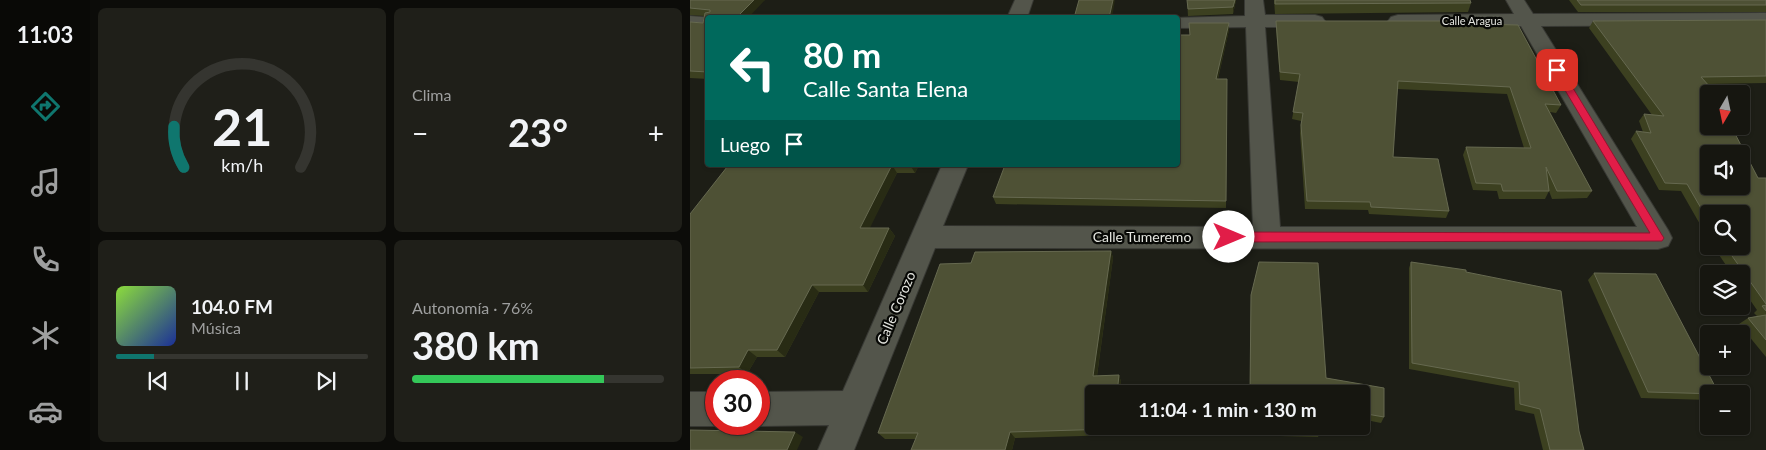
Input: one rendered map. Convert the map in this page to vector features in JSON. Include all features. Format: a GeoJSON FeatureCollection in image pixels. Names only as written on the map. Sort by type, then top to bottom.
{"type":"FeatureCollection","features":[{"type":"Feature","properties":{"kind":"street"},"geometry":{"type":"LineString","coordinates":[[1017,15],[1024,0]]}},
{"type":"Feature","properties":{"kind":"street"},"geometry":{"type":"LineString","coordinates":[[1515,0],[1527,20]]}},
{"type":"Feature","properties":{"kind":"street"},"geometry":{"type":"LineString","coordinates":[[1180,22],[1254,11],[1333,21]]}},
{"type":"Feature","properties":{"kind":"street"},"geometry":{"type":"LineString","coordinates":[[1254,11],[1266,237]]}},
{"type":"Feature","properties":{"kind":"street","name":"Calle Aragua"},"geometry":{"type":"LineString","coordinates":[[1381,21],[1766,19]]}},
{"type":"Feature","properties":{"kind":"street","name":"Calle Tumeremo"},"geometry":{"type":"LineString","coordinates":[[926,237],[1658,238],[1527,20]]}},
{"type":"Feature","properties":{"kind":"street"},"geometry":{"type":"LineString","coordinates":[[690,22],[705,22]]}},
{"type":"Feature","properties":{"kind":"street","name":"Calle Corozo"},"geometry":{"type":"LineString","coordinates":[[836,450],[954,167]]}},
{"type":"Feature","properties":{"kind":"street"},"geometry":{"type":"LineString","coordinates":[[770,409],[854,408]]}},
{"type":"Feature","properties":{"kind":"street"},"geometry":{"type":"LineString","coordinates":[[690,409],[705,409]]}},
{"type":"Feature","properties":{"kind":"building"},"geometry":{"type":"Polygon","coordinates":[[[690,0],[754,0],[739,15],[705,15],[705,72],[690,71],[690,22],[703,23],[705,13],[710,12],[710,10],[690,8],[690,0]]]}},
{"type":"Feature","properties":{"kind":"building"},"geometry":{"type":"Polygon","coordinates":[[[1079,0],[1113,0],[1110,15],[1075,15],[1079,0]]]}},
{"type":"Feature","properties":{"kind":"building"},"geometry":{"type":"Polygon","coordinates":[[[1187,0],[1235,0],[1233,7],[1188,9],[1187,0]]]}},
{"type":"Feature","properties":{"kind":"building"},"geometry":{"type":"Polygon","coordinates":[[[1275,0],[1470,0],[1471,3],[1275,4],[1275,0]]]}},
{"type":"Feature","properties":{"kind":"building"},"geometry":{"type":"Polygon","coordinates":[[[1577,0],[1766,0],[1766,5],[1581,5],[1577,0]]]}},
{"type":"Feature","properties":{"kind":"building"},"geometry":{"type":"Polygon","coordinates":[[[1766,20],[1766,76],[1701,77],[1708,85],[1700,85],[1700,135],[1736,135],[1741,145],[1700,145],[1700,195],[1750,195],[1750,163],[1758,178],[1766,178],[1766,304],[1750,281],[1750,265],[1738,265],[1731,255],[1750,255],[1750,205],[1700,206],[1687,184],[1665,183],[1636,131],[1651,133],[1644,114],[1664,116],[1593,21],[1766,20]]]}},
{"type":"Feature","properties":{"kind":"building"},"geometry":{"type":"Polygon","coordinates":[[[1276,21],[1477,21],[1478,24],[1518,25],[1561,105],[1545,104],[1592,191],[1557,191],[1546,167],[1549,191],[1503,191],[1501,184],[1476,183],[1466,147],[1531,148],[1510,87],[1398,81],[1393,157],[1438,159],[1449,211],[1371,207],[1370,202],[1307,201],[1301,125],[1303,113],[1293,112],[1300,74],[1280,72],[1276,21]]]}},
{"type":"Feature","properties":{"kind":"building"},"geometry":{"type":"Polygon","coordinates":[[[1189,23],[1229,23],[1216,79],[1227,79],[1226,201],[993,197],[1004,167],[1180,167],[1180,35],[1190,35],[1189,23]]]}},
{"type":"Feature","properties":{"kind":"building"},"geometry":{"type":"Polygon","coordinates":[[[727,167],[891,167],[860,228],[889,228],[863,285],[812,285],[777,350],[748,350],[739,367],[690,368],[690,214],[727,167]]]}},
{"type":"Feature","properties":{"kind":"building"},"geometry":{"type":"Polygon","coordinates":[[[1111,251],[1093,376],[1119,375],[1118,385],[1085,385],[1085,430],[1010,432],[1005,450],[911,450],[918,433],[878,433],[940,264],[971,263],[975,252],[1111,251]]]}},
{"type":"Feature","properties":{"kind":"building"},"geometry":{"type":"Polygon","coordinates":[[[1259,262],[1318,263],[1326,378],[1367,385],[1250,385],[1251,295],[1259,262]]]}},
{"type":"Feature","properties":{"kind":"building"},"geometry":{"type":"Polygon","coordinates":[[[1411,262],[1466,270],[1466,272],[1561,291],[1579,431],[1584,450],[1550,450],[1540,409],[1520,404],[1519,382],[1412,363],[1411,262]]]}},
{"type":"Feature","properties":{"kind":"building"},"geometry":{"type":"Polygon","coordinates":[[[1594,273],[1656,274],[1700,358],[1700,375],[1709,375],[1714,385],[1700,385],[1700,393],[1648,392],[1594,273]]]}},
{"type":"Feature","properties":{"kind":"building"},"geometry":{"type":"Polygon","coordinates":[[[1766,315],[1766,340],[1748,318],[1766,315]]]}},
{"type":"Feature","properties":{"kind":"building"},"geometry":{"type":"Polygon","coordinates":[[[1370,386],[1384,388],[1384,417],[1370,415],[1370,386]]]}},
{"type":"Feature","properties":{"kind":"building"},"geometry":{"type":"Polygon","coordinates":[[[690,430],[705,430],[705,435],[770,435],[770,432],[795,432],[787,450],[690,450],[690,430]]]}},
{"type":"Feature","properties":{"kind":"route"},"geometry":{"type":"LineString","coordinates":[[1229,237],[1658,238],[1557,70]]}}]}
